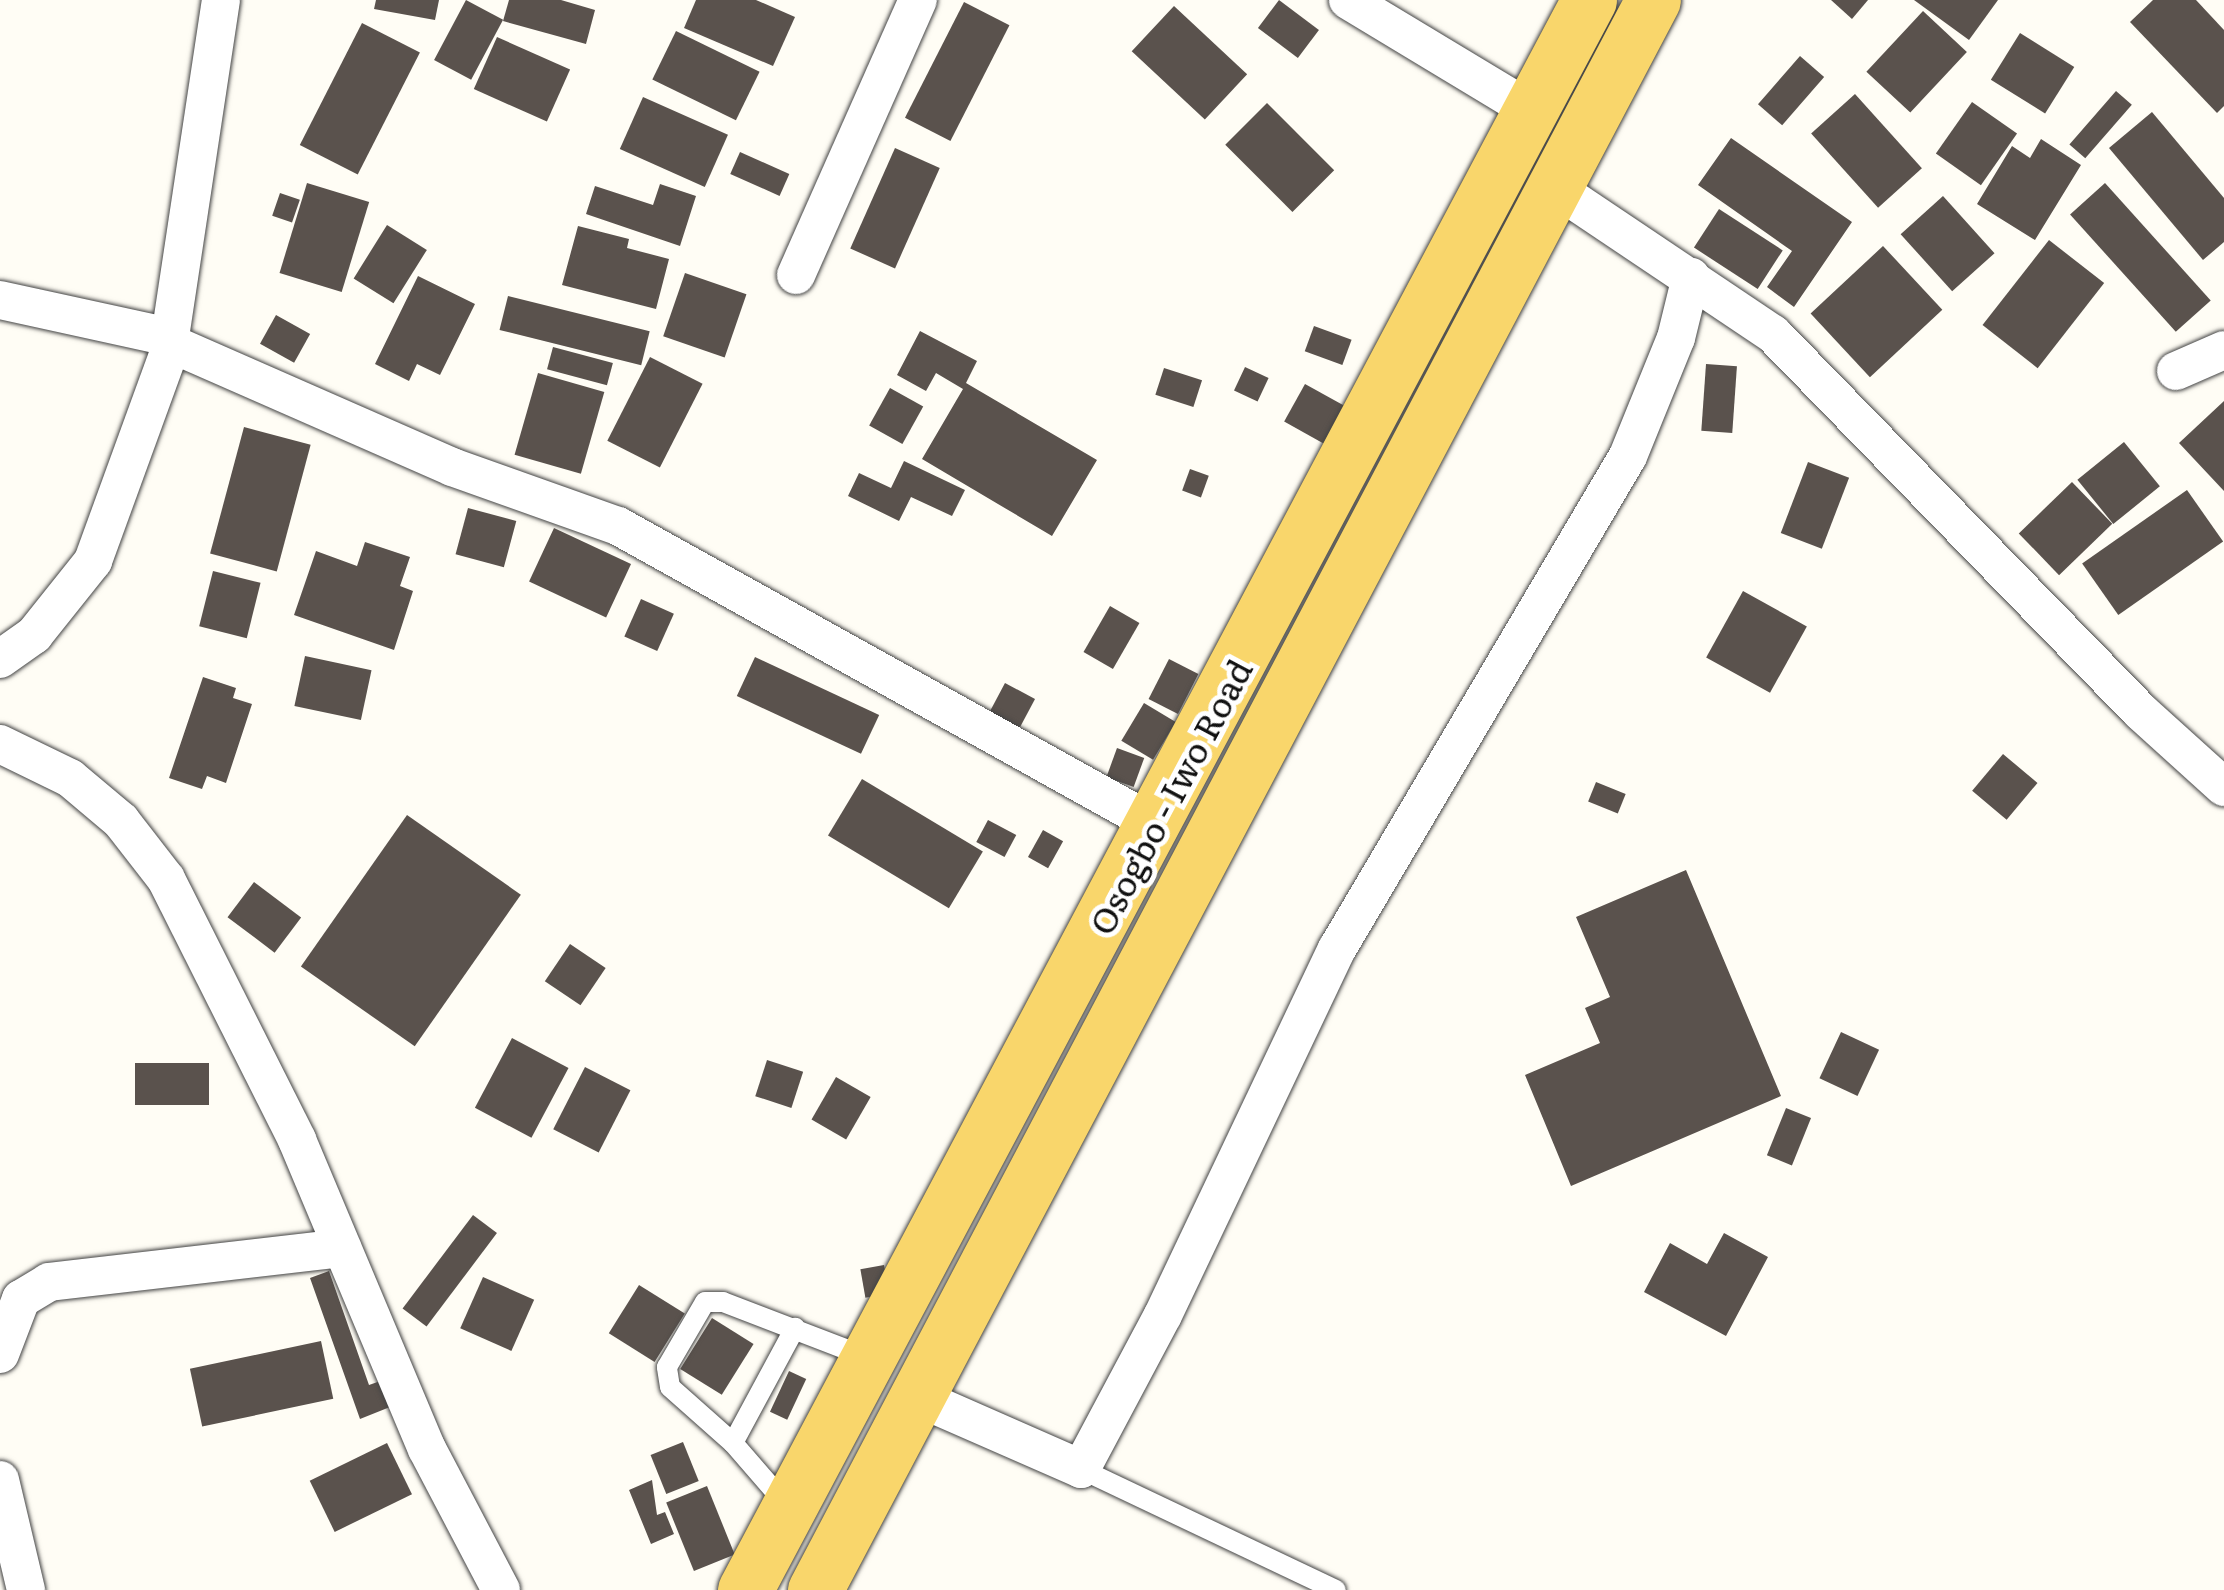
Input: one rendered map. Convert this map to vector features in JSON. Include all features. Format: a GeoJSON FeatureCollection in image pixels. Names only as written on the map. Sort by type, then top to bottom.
{"type":"FeatureCollection","features":[{"type":"Feature","properties":{"kind":"main road","name":"Osogbo - Iwo Road"},"geometry":{"type":"LineString","coordinates":[[744,1590],[1589,0]]}},
{"type":"Feature","properties":{"kind":"main road","name":"Osogbo - Iwo Road"},"geometry":{"type":"LineString","coordinates":[[815,1590],[1653,0]]}},
{"type":"Feature","properties":{"kind":"street"},"geometry":{"type":"LineString","coordinates":[[0,659],[34,635],[93,561],[171,341],[220,0]]}},
{"type":"Feature","properties":{"kind":"street"},"geometry":{"type":"LineString","coordinates":[[796,275],[918,0]]}},
{"type":"Feature","properties":{"kind":"street"},"geometry":{"type":"LineString","coordinates":[[1348,0],[1532,111]]}},
{"type":"Feature","properties":{"kind":"street"},"geometry":{"type":"LineString","coordinates":[[1554,187],[1692,276],[1773,334],[2141,712],[2224,787]]}},
{"type":"Feature","properties":{"kind":"street"},"geometry":{"type":"LineString","coordinates":[[916,1398],[1081,1470],[1163,1314],[1337,950],[1628,456],[1676,338],[1692,276]]}},
{"type":"Feature","properties":{"kind":"street"},"geometry":{"type":"LineString","coordinates":[[0,300],[171,341],[452,467],[618,526],[1154,824]]}},
{"type":"Feature","properties":{"kind":"street"},"geometry":{"type":"LineString","coordinates":[[2176,371],[2224,350]]}},
{"type":"Feature","properties":{"kind":"street"},"geometry":{"type":"LineString","coordinates":[[0,744],[70,778],[121,821],[166,879],[296,1140],[427,1448],[501,1590]]}},
{"type":"Feature","properties":{"kind":"street"},"geometry":{"type":"LineString","coordinates":[[0,1354],[21,1299],[49,1282],[342,1248]]}},
{"type":"Feature","properties":{"kind":"street"},"geometry":{"type":"LineString","coordinates":[[0,1480],[26,1590]]}},
{"type":"Feature","properties":{"kind":"lane"},"geometry":{"type":"LineString","coordinates":[[789,1508],[733,1444],[670,1387],[666,1367],[705,1302],[723,1302],[868,1358]]}},
{"type":"Feature","properties":{"kind":"lane"},"geometry":{"type":"LineString","coordinates":[[733,1444],[796,1328]]}},
{"type":"Feature","properties":{"kind":"lane"},"geometry":{"type":"LineString","coordinates":[[1081,1470],[1336,1590]]}},
{"type":"Feature","properties":{"kind":"building"},"geometry":{"type":"Polygon","coordinates":[[[376,0],[439,0],[435,20],[374,9],[376,0]]]}},
{"type":"Feature","properties":{"kind":"building"},"geometry":{"type":"Polygon","coordinates":[[[466,0],[503,20],[471,80],[434,60],[466,0]]]}},
{"type":"Feature","properties":{"kind":"building"},"geometry":{"type":"Polygon","coordinates":[[[509,0],[561,0],[595,10],[586,44],[503,21],[509,0]]]}},
{"type":"Feature","properties":{"kind":"building"},"geometry":{"type":"Polygon","coordinates":[[[696,0],[756,0],[795,17],[773,66],[684,28],[696,0]]]}},
{"type":"Feature","properties":{"kind":"building"},"geometry":{"type":"Polygon","coordinates":[[[1279,0],[1319,30],[1298,58],[1258,28],[1279,0]]]}},
{"type":"Feature","properties":{"kind":"building"},"geometry":{"type":"Polygon","coordinates":[[[1831,0],[1868,0],[1852,19],[1831,0]]]}},
{"type":"Feature","properties":{"kind":"building"},"geometry":{"type":"Polygon","coordinates":[[[1914,0],[1998,0],[1969,40],[1914,0]]]}},
{"type":"Feature","properties":{"kind":"building"},"geometry":{"type":"Polygon","coordinates":[[[2153,0],[2196,0],[2224,30],[2224,106],[2217,113],[2130,22],[2153,0]]]}},
{"type":"Feature","properties":{"kind":"building"},"geometry":{"type":"Polygon","coordinates":[[[964,2],[1009,25],[950,141],[905,118],[964,2]]]}},
{"type":"Feature","properties":{"kind":"building"},"geometry":{"type":"Polygon","coordinates":[[[1174,6],[1247,74],[1205,120],[1132,51],[1174,6]]]}},
{"type":"Feature","properties":{"kind":"building"},"geometry":{"type":"Polygon","coordinates":[[[1923,11],[1967,52],[1910,113],[1866,72],[1923,11]]]}},
{"type":"Feature","properties":{"kind":"building"},"geometry":{"type":"Polygon","coordinates":[[[362,23],[420,53],[358,175],[300,145],[362,23]]]}},
{"type":"Feature","properties":{"kind":"building"},"geometry":{"type":"Polygon","coordinates":[[[676,31],[760,72],[736,120],[652,80],[676,31]]]}},
{"type":"Feature","properties":{"kind":"building"},"geometry":{"type":"Polygon","coordinates":[[[2020,33],[2074,67],[2045,114],[1991,80],[2020,33]]]}},
{"type":"Feature","properties":{"kind":"building"},"geometry":{"type":"Polygon","coordinates":[[[497,37],[570,70],[547,122],[474,89],[497,37]]]}},
{"type":"Feature","properties":{"kind":"building"},"geometry":{"type":"Polygon","coordinates":[[[1800,56],[1824,77],[1782,125],[1758,104],[1800,56]]]}},
{"type":"Feature","properties":{"kind":"building"},"geometry":{"type":"Polygon","coordinates":[[[2116,91],[2132,105],[2085,158],[2069,145],[2116,91]]]}},
{"type":"Feature","properties":{"kind":"building"},"geometry":{"type":"Polygon","coordinates":[[[1855,94],[1922,168],[1878,208],[1811,133],[1855,94]]]}},
{"type":"Feature","properties":{"kind":"building"},"geometry":{"type":"Polygon","coordinates":[[[643,97],[728,135],[705,187],[620,149],[643,97]]]}},
{"type":"Feature","properties":{"kind":"building"},"geometry":{"type":"Polygon","coordinates":[[[1972,102],[2017,134],[1981,185],[1936,154],[1972,102]]]}},
{"type":"Feature","properties":{"kind":"building"},"geometry":{"type":"Polygon","coordinates":[[[1267,103],[1334,170],[1292,212],[1225,145],[1267,103]]]}},
{"type":"Feature","properties":{"kind":"building"},"geometry":{"type":"Polygon","coordinates":[[[2152,112],[2224,198],[2224,242],[2203,260],[2109,148],[2152,112]]]}},
{"type":"Feature","properties":{"kind":"building"},"geometry":{"type":"Polygon","coordinates":[[[1731,138],[1852,222],[1794,307],[1767,287],[1792,251],[1698,185],[1731,138]]]}},
{"type":"Feature","properties":{"kind":"building"},"geometry":{"type":"Polygon","coordinates":[[[2041,139],[2081,165],[2035,240],[1977,204],[2012,146],[2030,158],[2041,139]]]}},
{"type":"Feature","properties":{"kind":"building"},"geometry":{"type":"Polygon","coordinates":[[[895,148],[940,168],[895,268],[850,248],[895,148]]]}},
{"type":"Feature","properties":{"kind":"building"},"geometry":{"type":"Polygon","coordinates":[[[740,152],[789,174],[780,196],[730,174],[740,152]]]}},
{"type":"Feature","properties":{"kind":"building"},"geometry":{"type":"Polygon","coordinates":[[[307,183],[369,202],[342,292],[280,273],[307,183]]]}},
{"type":"Feature","properties":{"kind":"building"},"geometry":{"type":"Polygon","coordinates":[[[2105,183],[2211,300],[2176,332],[2070,214],[2105,183]]]}},
{"type":"Feature","properties":{"kind":"building"},"geometry":{"type":"Polygon","coordinates":[[[660,184],[696,196],[680,246],[586,214],[595,186],[653,205],[660,184]]]}},
{"type":"Feature","properties":{"kind":"building"},"geometry":{"type":"Polygon","coordinates":[[[280,193],[300,200],[292,223],[272,216],[280,193]]]}},
{"type":"Feature","properties":{"kind":"building"},"geometry":{"type":"Polygon","coordinates":[[[1943,196],[1995,253],[1952,291],[1901,234],[1943,196]]]}},
{"type":"Feature","properties":{"kind":"building"},"geometry":{"type":"Polygon","coordinates":[[[1719,209],[1783,250],[1758,289],[1694,248],[1719,209]]]}},
{"type":"Feature","properties":{"kind":"building"},"geometry":{"type":"Polygon","coordinates":[[[387,225],[427,250],[393,303],[354,278],[387,225]]]}},
{"type":"Feature","properties":{"kind":"building"},"geometry":{"type":"Polygon","coordinates":[[[578,226],[629,239],[627,248],[669,259],[656,309],[562,285],[578,226]]]}},
{"type":"Feature","properties":{"kind":"building"},"geometry":{"type":"Polygon","coordinates":[[[2049,240],[2104,283],[2038,368],[1983,325],[2049,240]]]}},
{"type":"Feature","properties":{"kind":"building"},"geometry":{"type":"Polygon","coordinates":[[[1883,246],[1942,310],[1870,377],[1811,314],[1883,246]]]}},
{"type":"Feature","properties":{"kind":"building"},"geometry":{"type":"Polygon","coordinates":[[[685,273],[746,294],[725,358],[663,336],[685,273]]]}},
{"type":"Feature","properties":{"kind":"building"},"geometry":{"type":"Polygon","coordinates":[[[418,276],[475,304],[440,375],[417,364],[409,381],[375,364],[418,276]]]}},
{"type":"Feature","properties":{"kind":"building"},"geometry":{"type":"Polygon","coordinates":[[[508,296],[650,331],[641,365],[500,330],[508,296]]]}},
{"type":"Feature","properties":{"kind":"building"},"geometry":{"type":"Polygon","coordinates":[[[276,315],[310,334],[294,363],[260,344],[276,315]]]}},
{"type":"Feature","properties":{"kind":"building"},"geometry":{"type":"Polygon","coordinates":[[[1314,326],[1352,340],[1342,365],[1305,351],[1314,326]]]}},
{"type":"Feature","properties":{"kind":"building"},"geometry":{"type":"Polygon","coordinates":[[[920,331],[977,361],[966,383],[1097,460],[1052,536],[922,459],[963,389],[936,373],[926,391],[897,375],[920,331]]]}},
{"type":"Feature","properties":{"kind":"building"},"geometry":{"type":"Polygon","coordinates":[[[553,347],[613,363],[607,385],[547,369],[553,347]]]}},
{"type":"Feature","properties":{"kind":"building"},"geometry":{"type":"Polygon","coordinates":[[[650,357],[703,384],[660,468],[607,441],[650,357]]]}},
{"type":"Feature","properties":{"kind":"building"},"geometry":{"type":"Polygon","coordinates":[[[1706,364],[1737,366],[1732,433],[1701,431],[1706,364]]]}},
{"type":"Feature","properties":{"kind":"building"},"geometry":{"type":"Polygon","coordinates":[[[1245,367],[1269,378],[1258,402],[1234,391],[1245,367]]]}},
{"type":"Feature","properties":{"kind":"building"},"geometry":{"type":"Polygon","coordinates":[[[1164,368],[1202,380],[1193,407],[1155,395],[1164,368]]]}},
{"type":"Feature","properties":{"kind":"building"},"geometry":{"type":"Polygon","coordinates":[[[538,373],[604,392],[581,474],[515,455],[538,373]]]}},
{"type":"Feature","properties":{"kind":"building"},"geometry":{"type":"Polygon","coordinates":[[[1305,384],[1344,406],[1324,443],[1284,422],[1305,384]]]}},
{"type":"Feature","properties":{"kind":"building"},"geometry":{"type":"Polygon","coordinates":[[[890,388],[923,406],[902,444],[869,426],[890,388]]]}},
{"type":"Feature","properties":{"kind":"building"},"geometry":{"type":"Polygon","coordinates":[[[2224,401],[2224,491],[2179,443],[2224,401]]]}},
{"type":"Feature","properties":{"kind":"building"},"geometry":{"type":"Polygon","coordinates":[[[244,427],[311,445],[277,571],[210,554],[244,427]]]}},
{"type":"Feature","properties":{"kind":"building"},"geometry":{"type":"Polygon","coordinates":[[[2124,442],[2160,486],[2113,524],[2077,480],[2124,442]]]}},
{"type":"Feature","properties":{"kind":"building"},"geometry":{"type":"Polygon","coordinates":[[[904,461],[965,490],[952,516],[911,497],[899,521],[848,496],[859,473],[891,488],[904,461]]]}},
{"type":"Feature","properties":{"kind":"building"},"geometry":{"type":"Polygon","coordinates":[[[1808,462],[1849,478],[1822,549],[1781,533],[1808,462]]]}},
{"type":"Feature","properties":{"kind":"building"},"geometry":{"type":"Polygon","coordinates":[[[1190,469],[1209,476],[1201,497],[1182,491],[1190,469]]]}},
{"type":"Feature","properties":{"kind":"building"},"geometry":{"type":"Polygon","coordinates":[[[2072,482],[2112,524],[2059,575],[2019,533],[2072,482]]]}},
{"type":"Feature","properties":{"kind":"building"},"geometry":{"type":"Polygon","coordinates":[[[2187,490],[2223,542],[2118,615],[2082,563],[2187,490]]]}},
{"type":"Feature","properties":{"kind":"building"},"geometry":{"type":"Polygon","coordinates":[[[468,508],[516,521],[504,567],[456,554],[468,508]]]}},
{"type":"Feature","properties":{"kind":"building"},"geometry":{"type":"Polygon","coordinates":[[[554,528],[631,564],[606,617],[529,581],[554,528]]]}},
{"type":"Feature","properties":{"kind":"building"},"geometry":{"type":"Polygon","coordinates":[[[365,542],[410,557],[400,586],[413,591],[394,650],[294,615],[316,551],[357,566],[365,542]]]}},
{"type":"Feature","properties":{"kind":"building"},"geometry":{"type":"Polygon","coordinates":[[[213,571],[261,583],[247,638],[199,626],[213,571]]]}},
{"type":"Feature","properties":{"kind":"building"},"geometry":{"type":"Polygon","coordinates":[[[1743,591],[1807,626],[1770,693],[1706,657],[1743,591]]]}},
{"type":"Feature","properties":{"kind":"building"},"geometry":{"type":"Polygon","coordinates":[[[641,599],[674,614],[657,651],[624,636],[641,599]]]}},
{"type":"Feature","properties":{"kind":"building"},"geometry":{"type":"Polygon","coordinates":[[[1110,606],[1139,623],[1113,669],[1084,652],[1110,606]]]}},
{"type":"Feature","properties":{"kind":"building"},"geometry":{"type":"Polygon","coordinates":[[[305,656],[372,670],[361,720],[294,706],[305,656]]]}},
{"type":"Feature","properties":{"kind":"building"},"geometry":{"type":"Polygon","coordinates":[[[755,657],[879,715],[861,754],[737,696],[755,657]]]}},
{"type":"Feature","properties":{"kind":"building"},"geometry":{"type":"Polygon","coordinates":[[[1169,659],[1198,674],[1178,714],[1149,699],[1169,659]]]}},
{"type":"Feature","properties":{"kind":"building"},"geometry":{"type":"Polygon","coordinates":[[[203,677],[236,688],[233,698],[252,704],[226,783],[207,776],[202,789],[169,778],[203,677]]]}},
{"type":"Feature","properties":{"kind":"building"},"geometry":{"type":"Polygon","coordinates":[[[1005,683],[1035,699],[1018,731],[988,715],[1005,683]]]}},
{"type":"Feature","properties":{"kind":"building"},"geometry":{"type":"Polygon","coordinates":[[[1144,703],[1176,722],[1153,760],[1121,741],[1144,703]]]}},
{"type":"Feature","properties":{"kind":"building"},"geometry":{"type":"Polygon","coordinates":[[[1117,748],[1144,758],[1134,787],[1106,777],[1117,748]]]}},
{"type":"Feature","properties":{"kind":"building"},"geometry":{"type":"Polygon","coordinates":[[[2003,754],[2037,783],[2007,820],[1972,791],[2003,754]]]}},
{"type":"Feature","properties":{"kind":"building"},"geometry":{"type":"Polygon","coordinates":[[[862,779],[983,852],[949,908],[828,836],[862,779]]]}},
{"type":"Feature","properties":{"kind":"building"},"geometry":{"type":"Polygon","coordinates":[[[1596,782],[1626,794],[1618,813],[1588,801],[1596,782]]]}},
{"type":"Feature","properties":{"kind":"building"},"geometry":{"type":"Polygon","coordinates":[[[407,815],[521,895],[415,1046],[301,967],[407,815]]]}},
{"type":"Feature","properties":{"kind":"building"},"geometry":{"type":"Polygon","coordinates":[[[988,820],[1016,835],[1005,857],[976,842],[988,820]]]}},
{"type":"Feature","properties":{"kind":"building"},"geometry":{"type":"Polygon","coordinates":[[[1043,830],[1063,841],[1048,868],[1028,857],[1043,830]]]}},
{"type":"Feature","properties":{"kind":"building"},"geometry":{"type":"Polygon","coordinates":[[[1686,870],[1781,1096],[1571,1186],[1525,1075],[1600,1043],[1585,1008],[1610,997],[1576,917],[1686,870]]]}},
{"type":"Feature","properties":{"kind":"building"},"geometry":{"type":"Polygon","coordinates":[[[254,882],[301,918],[275,953],[228,917],[254,882]]]}},
{"type":"Feature","properties":{"kind":"building"},"geometry":{"type":"Polygon","coordinates":[[[570,944],[606,968],[580,1005],[545,981],[570,944]]]}},
{"type":"Feature","properties":{"kind":"building"},"geometry":{"type":"Polygon","coordinates":[[[1841,1032],[1879,1050],[1858,1096],[1819,1078],[1841,1032]]]}},
{"type":"Feature","properties":{"kind":"building"},"geometry":{"type":"Polygon","coordinates":[[[512,1038],[569,1068],[531,1138],[475,1108],[512,1038]]]}},
{"type":"Feature","properties":{"kind":"building"},"geometry":{"type":"Polygon","coordinates":[[[767,1060],[803,1072],[791,1108],[755,1096],[767,1060]]]}},
{"type":"Feature","properties":{"kind":"building"},"geometry":{"type":"Polygon","coordinates":[[[135,1063],[209,1063],[209,1105],[135,1105],[135,1063]]]}},
{"type":"Feature","properties":{"kind":"building"},"geometry":{"type":"Polygon","coordinates":[[[585,1067],[630,1090],[599,1153],[553,1129],[585,1067]]]}},
{"type":"Feature","properties":{"kind":"building"},"geometry":{"type":"Polygon","coordinates":[[[836,1077],[871,1097],[846,1139],[812,1119],[836,1077]]]}},
{"type":"Feature","properties":{"kind":"building"},"geometry":{"type":"Polygon","coordinates":[[[1786,1108],[1811,1118],[1792,1165],[1767,1155],[1786,1108]]]}},
{"type":"Feature","properties":{"kind":"building"},"geometry":{"type":"Polygon","coordinates":[[[473,1215],[497,1233],[427,1326],[403,1308],[473,1215]]]}},
{"type":"Feature","properties":{"kind":"building"},"geometry":{"type":"Polygon","coordinates":[[[1724,1233],[1768,1257],[1726,1336],[1644,1292],[1670,1243],[1707,1264],[1724,1233]]]}},
{"type":"Feature","properties":{"kind":"building"},"geometry":{"type":"Polygon","coordinates":[[[884,1265],[889,1294],[865,1298],[860,1269],[884,1265]]]}},
{"type":"Feature","properties":{"kind":"building"},"geometry":{"type":"Polygon","coordinates":[[[329,1271],[369,1385],[386,1379],[395,1405],[360,1419],[310,1278],[329,1271]]]}},
{"type":"Feature","properties":{"kind":"building"},"geometry":{"type":"Polygon","coordinates":[[[483,1277],[534,1300],[511,1351],[460,1328],[483,1277]]]}},
{"type":"Feature","properties":{"kind":"building"},"geometry":{"type":"Polygon","coordinates":[[[639,1285],[685,1314],[655,1362],[609,1333],[639,1285]]]}},
{"type":"Feature","properties":{"kind":"building"},"geometry":{"type":"Polygon","coordinates":[[[712,1318],[754,1344],[722,1395],[680,1369],[712,1318]]]}},
{"type":"Feature","properties":{"kind":"building"},"geometry":{"type":"Polygon","coordinates":[[[321,1341],[333,1399],[202,1427],[190,1369],[321,1341]]]}},
{"type":"Feature","properties":{"kind":"building"},"geometry":{"type":"Polygon","coordinates":[[[789,1371],[806,1379],[787,1420],[770,1412],[789,1371]]]}},
{"type":"Feature","properties":{"kind":"building"},"geometry":{"type":"Polygon","coordinates":[[[683,1442],[699,1481],[666,1494],[651,1455],[683,1442]]]}},
{"type":"Feature","properties":{"kind":"building"},"geometry":{"type":"Polygon","coordinates":[[[387,1443],[412,1494],[335,1532],[310,1481],[387,1443]]]}},
{"type":"Feature","properties":{"kind":"building"},"geometry":{"type":"Polygon","coordinates":[[[652,1480],[657,1515],[665,1512],[674,1534],[651,1544],[629,1490],[652,1480]]]}},
{"type":"Feature","properties":{"kind":"building"},"geometry":{"type":"Polygon","coordinates":[[[707,1486],[735,1555],[694,1571],[666,1502],[707,1486]]]}}]}
